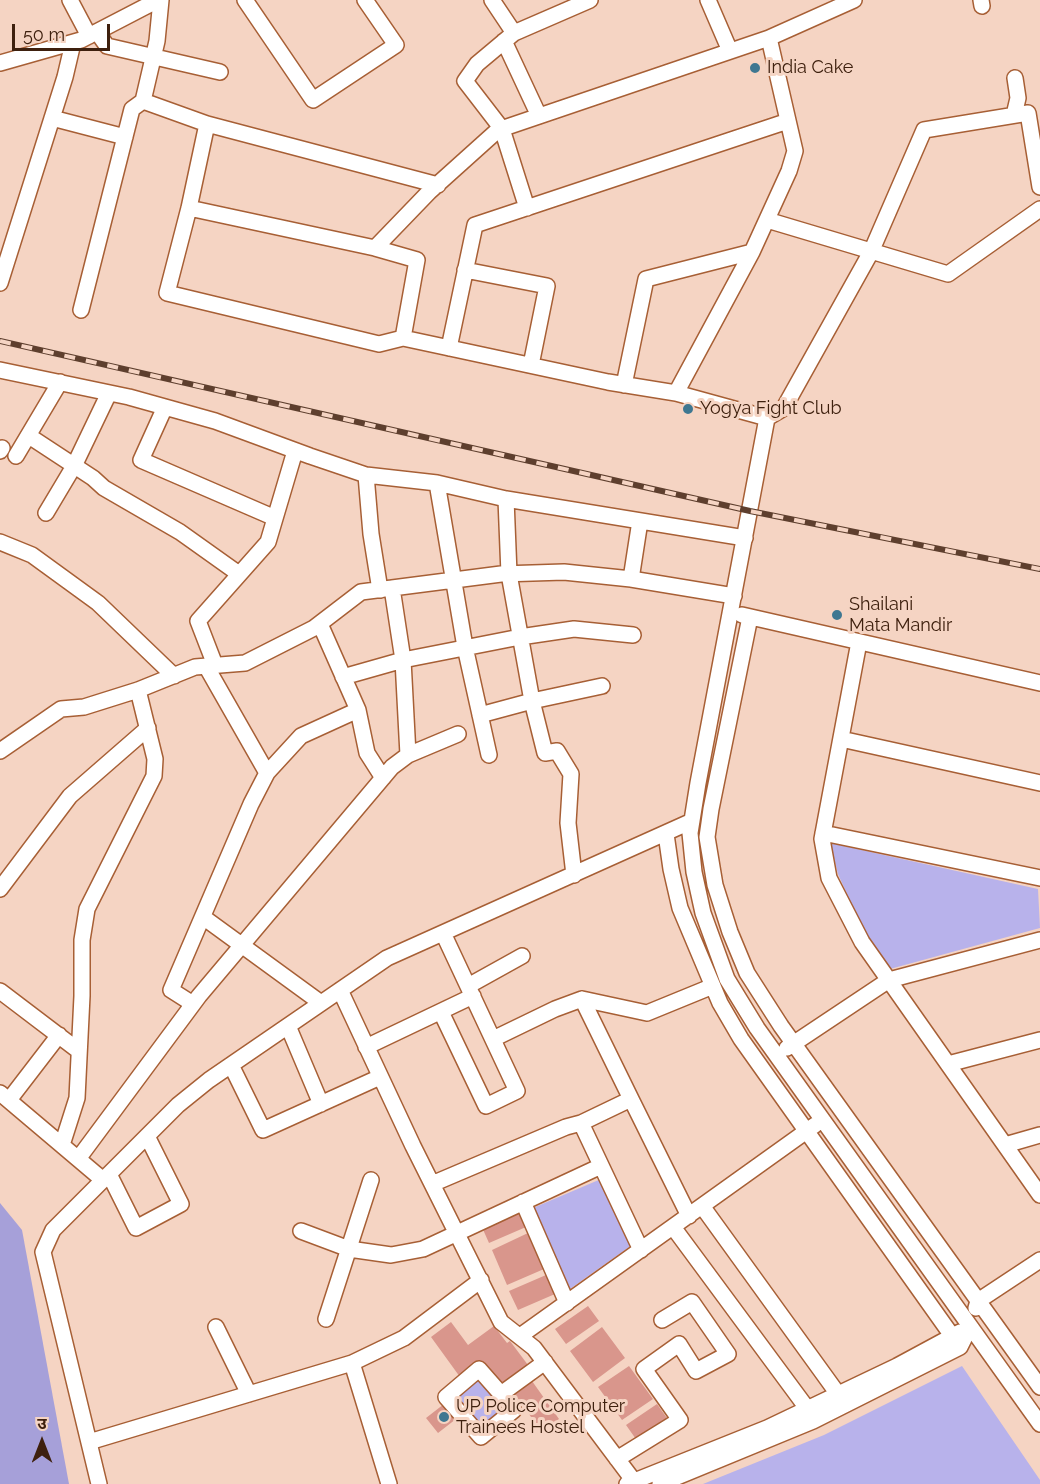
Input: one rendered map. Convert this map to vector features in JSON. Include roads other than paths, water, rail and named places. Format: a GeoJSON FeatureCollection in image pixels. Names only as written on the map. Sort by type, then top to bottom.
{"type":"FeatureCollection","features":[{"type":"Feature","properties":{"kind":"street"},"geometry":{"type":"LineString","coordinates":[[70,0],[93,34],[107,46],[220,72]]}},
{"type":"Feature","properties":{"kind":"street"},"geometry":{"type":"LineString","coordinates":[[0,63],[73,43],[160,0]]}},
{"type":"Feature","properties":{"kind":"street"},"geometry":{"type":"LineString","coordinates":[[81,310],[132,109],[143,101],[157,41],[160,0]]}},
{"type":"Feature","properties":{"kind":"street"},"geometry":{"type":"LineString","coordinates":[[245,0],[313,100],[396,45],[365,0]]}},
{"type":"Feature","properties":{"kind":"street"},"geometry":{"type":"LineString","coordinates":[[492,0],[509,37],[539,116]]}},
{"type":"Feature","properties":{"kind":"street"},"geometry":{"type":"LineString","coordinates":[[527,208],[502,129],[465,81],[477,64],[509,37],[590,0]]}},
{"type":"Feature","properties":{"kind":"street"},"geometry":{"type":"LineString","coordinates":[[708,0],[730,51]]}},
{"type":"Feature","properties":{"kind":"street"},"geometry":{"type":"LineString","coordinates":[[375,248],[438,185],[498,130],[769,38],[821,7],[855,0]]}},
{"type":"Feature","properties":{"kind":"street"},"geometry":{"type":"LineString","coordinates":[[676,393],[752,252],[789,171],[795,151],[769,38]]}},
{"type":"Feature","properties":{"kind":"street"},"geometry":{"type":"LineString","coordinates":[[0,283],[65,77],[73,43]]}},
{"type":"Feature","properties":{"kind":"street"},"geometry":{"type":"LineString","coordinates":[[1014,115],[1018,98],[1015,78]]}},
{"type":"Feature","properties":{"kind":"street"},"geometry":{"type":"LineString","coordinates":[[143,101],[207,124],[438,185]]}},
{"type":"Feature","properties":{"kind":"street"},"geometry":{"type":"LineString","coordinates":[[207,124],[189,208],[167,293],[379,344],[403,338],[624,385],[676,393],[767,418],[784,408],[872,252],[924,130],[1028,113],[1040,187]]}},
{"type":"Feature","properties":{"kind":"street"},"geometry":{"type":"LineString","coordinates":[[52,118],[125,137]]}},
{"type":"Feature","properties":{"kind":"street"},"geometry":{"type":"LineString","coordinates":[[449,348],[475,225],[788,121]]}},
{"type":"Feature","properties":{"kind":"street"},"geometry":{"type":"LineString","coordinates":[[189,208],[375,248],[417,260],[403,338]]}},
{"type":"Feature","properties":{"kind":"street"},"geometry":{"type":"LineString","coordinates":[[767,220],[948,274],[1040,209]]}},
{"type":"Feature","properties":{"kind":"street"},"geometry":{"type":"LineString","coordinates":[[624,385],[646,279],[752,252]]}},
{"type":"Feature","properties":{"kind":"street"},"geometry":{"type":"LineString","coordinates":[[465,270],[547,286],[531,366]]}},
{"type":"Feature","properties":{"kind":"street"},"geometry":{"type":"LineString","coordinates":[[0,370],[109,393],[215,421],[366,475],[437,483],[506,499],[745,538]]}},
{"type":"Feature","properties":{"kind":"street"},"geometry":{"type":"LineString","coordinates":[[16,456],[60,382]]}},
{"type":"Feature","properties":{"kind":"street"},"geometry":{"type":"LineString","coordinates":[[46,513],[74,466],[109,393]]}},
{"type":"Feature","properties":{"kind":"street"},"geometry":{"type":"LineString","coordinates":[[165,407],[141,460],[275,518]]}},
{"type":"Feature","properties":{"kind":"street"},"geometry":{"type":"LineString","coordinates":[[767,418],[690,832],[703,913],[727,979],[776,1054],[1038,1417]]}},
{"type":"Feature","properties":{"kind":"street"},"geometry":{"type":"LineString","coordinates":[[29,436],[104,488],[180,532],[239,574]]}},
{"type":"Feature","properties":{"kind":"street"},"geometry":{"type":"LineString","coordinates":[[267,773],[211,666],[198,621],[268,542],[295,451]]}},
{"type":"Feature","properties":{"kind":"street"},"geometry":{"type":"LineString","coordinates":[[366,475],[371,534],[404,660],[408,755]]}},
{"type":"Feature","properties":{"kind":"street"},"geometry":{"type":"LineString","coordinates":[[437,483],[465,648],[489,755]]}},
{"type":"Feature","properties":{"kind":"street"},"geometry":{"type":"LineString","coordinates":[[506,499],[509,574],[532,701],[545,753],[557,751],[571,774],[568,823],[574,874]]}},
{"type":"Feature","properties":{"kind":"street"},"geometry":{"type":"LineString","coordinates":[[631,579],[640,521]]}},
{"type":"Feature","properties":{"kind":"street"},"geometry":{"type":"LineString","coordinates":[[0,542],[33,555],[98,603],[174,676]]}},
{"type":"Feature","properties":{"kind":"street"},"geometry":{"type":"LineString","coordinates":[[0,750],[61,709],[84,707],[138,690],[195,667],[245,663],[320,624],[361,592],[509,574],[564,572],[631,579],[734,596]]}},
{"type":"Feature","properties":{"kind":"street"},"geometry":{"type":"LineString","coordinates":[[730,613],[1040,683]]}},
{"type":"Feature","properties":{"kind":"street"},"geometry":{"type":"LineString","coordinates":[[750,617],[707,837],[715,885],[730,932],[747,973],[794,1044],[1040,1387]]}},
{"type":"Feature","properties":{"kind":"street"},"geometry":{"type":"LineString","coordinates":[[320,624],[358,710],[367,753],[383,778]]}},
{"type":"Feature","properties":{"kind":"street"},"geometry":{"type":"LineString","coordinates":[[343,677],[404,660],[520,637],[574,629],[633,635]]}},
{"type":"Feature","properties":{"kind":"street"},"geometry":{"type":"LineString","coordinates":[[860,642],[822,839],[829,878],[862,942],[1040,1195]]}},
{"type":"Feature","properties":{"kind":"street"},"geometry":{"type":"LineString","coordinates":[[480,715],[602,686]]}},
{"type":"Feature","properties":{"kind":"street"},"geometry":{"type":"LineString","coordinates":[[62,1145],[76,1098],[82,996],[82,940],[87,909],[154,776],[155,759],[138,690]]}},
{"type":"Feature","properties":{"kind":"street"},"geometry":{"type":"LineString","coordinates":[[193,1004],[171,990],[251,804],[267,773],[301,736],[358,710]]}},
{"type":"Feature","properties":{"kind":"street"},"geometry":{"type":"LineString","coordinates":[[0,889],[70,796],[148,728]]}},
{"type":"Feature","properties":{"kind":"street"},"geometry":{"type":"LineString","coordinates":[[78,1159],[193,1004],[392,767],[408,755],[458,734]]}},
{"type":"Feature","properties":{"kind":"street"},"geometry":{"type":"LineString","coordinates":[[841,739],[1040,783]]}},
{"type":"Feature","properties":{"kind":"street"},"geometry":{"type":"LineString","coordinates":[[99,1484],[43,1252],[53,1230],[178,1105],[231,1065],[387,958],[692,821]]}},
{"type":"Feature","properties":{"kind":"street"},"geometry":{"type":"LineString","coordinates":[[823,833],[1040,878]]}},
{"type":"Feature","properties":{"kind":"street"},"geometry":{"type":"LineString","coordinates":[[666,834],[680,908],[720,1003],[741,1039],[956,1341]]}},
{"type":"Feature","properties":{"kind":"street"},"geometry":{"type":"LineString","coordinates":[[203,917],[321,1003]]}},
{"type":"Feature","properties":{"kind":"street"},"geometry":{"type":"LineString","coordinates":[[441,1012],[486,1106],[517,1092],[443,933]]}},
{"type":"Feature","properties":{"kind":"street"},"geometry":{"type":"LineString","coordinates":[[776,1054],[889,980],[1040,940]]}},
{"type":"Feature","properties":{"kind":"street"},"geometry":{"type":"LineString","coordinates":[[366,1047],[441,1012],[522,956]]}},
{"type":"Feature","properties":{"kind":"street"},"geometry":{"type":"LineString","coordinates":[[493,1039],[555,1009],[582,999],[647,1013],[713,986]]}},
{"type":"Feature","properties":{"kind":"street"},"geometry":{"type":"LineString","coordinates":[[340,990],[432,1184],[501,1322],[534,1348],[546,1362],[632,1483],[767,1428],[811,1414]]}},
{"type":"Feature","properties":{"kind":"street"},"geometry":{"type":"LineString","coordinates":[[1,993],[79,1051]]}},
{"type":"Feature","properties":{"kind":"street"},"geometry":{"type":"LineString","coordinates":[[582,999],[689,1216]]}},
{"type":"Feature","properties":{"kind":"street"},"geometry":{"type":"LineString","coordinates":[[288,1026],[321,1104]]}},
{"type":"Feature","properties":{"kind":"street"},"geometry":{"type":"LineString","coordinates":[[59,1035],[4,1096],[78,1159],[106,1177],[136,1228],[181,1204],[147,1136]]}},
{"type":"Feature","properties":{"kind":"street"},"geometry":{"type":"LineString","coordinates":[[948,1064],[1040,1040]]}},
{"type":"Feature","properties":{"kind":"street"},"geometry":{"type":"LineString","coordinates":[[231,1065],[263,1131],[381,1077]]}},
{"type":"Feature","properties":{"kind":"street"},"geometry":{"type":"LineString","coordinates":[[432,1184],[631,1100]]}},
{"type":"Feature","properties":{"kind":"street"},"geometry":{"type":"LineString","coordinates":[[520,1336],[823,1119]]}},
{"type":"Feature","properties":{"kind":"street"},"geometry":{"type":"LineString","coordinates":[[581,1123],[641,1250]]}},
{"type":"Feature","properties":{"kind":"street"},"geometry":{"type":"LineString","coordinates":[[1005,1145],[1040,1135]]}},
{"type":"Feature","properties":{"kind":"street"},"geometry":{"type":"LineString","coordinates":[[301,1231],[349,1249],[392,1255],[423,1249],[601,1166]]}},
{"type":"Feature","properties":{"kind":"street"},"geometry":{"type":"LineString","coordinates":[[326,1319],[371,1180]]}},
{"type":"Feature","properties":{"kind":"street"},"geometry":{"type":"LineString","coordinates":[[524,1202],[567,1303]]}},
{"type":"Feature","properties":{"kind":"street"},"geometry":{"type":"LineString","coordinates":[[702,1206],[842,1399]]}},
{"type":"Feature","properties":{"kind":"street"},"geometry":{"type":"LineString","coordinates":[[673,1227],[811,1414]]}},
{"type":"Feature","properties":{"kind":"street"},"geometry":{"type":"LineString","coordinates":[[660,1484],[811,1414],[956,1341],[971,1327],[978,1301],[1040,1260]]}},
{"type":"Feature","properties":{"kind":"street"},"geometry":{"type":"LineString","coordinates":[[88,1442],[352,1363],[404,1338],[481,1280]]}},
{"type":"Feature","properties":{"kind":"street"},"geometry":{"type":"LineString","coordinates":[[617,1459],[680,1420],[644,1369],[679,1344],[696,1371],[728,1354],[692,1302],[662,1320]]}},
{"type":"Feature","properties":{"kind":"street"},"geometry":{"type":"LineString","coordinates":[[216,1327],[249,1394]]}},
{"type":"Feature","properties":{"kind":"street"},"geometry":{"type":"LineString","coordinates":[[501,1394],[546,1362]]}},
{"type":"Feature","properties":{"kind":"street"},"geometry":{"type":"LineString","coordinates":[[352,1363],[389,1484]]}},
{"type":"Feature","properties":{"kind":"street"},"geometry":{"type":"LineString","coordinates":[[479,1369],[501,1394],[514,1410],[481,1437],[446,1397],[479,1369]]}},
{"type":"Feature","properties":{"kind":"railway"},"geometry":{"type":"LineString","coordinates":[[0,341],[750,511],[1040,569]]}},
{"type":"Feature","properties":{"kind":"place","name":"India Cake"},"geometry":{"type":"Point","coordinates":[755,68]}},
{"type":"Feature","properties":{"kind":"place","name":"Yogya Fight Club"},"geometry":{"type":"Point","coordinates":[688,409]}},
{"type":"Feature","properties":{"kind":"place","name":"Shailani Mata Mandir"},"geometry":{"type":"Point","coordinates":[837,615]}},
{"type":"Feature","properties":{"kind":"place","name":"UP Police Computer Trainees Hostel"},"geometry":{"type":"Point","coordinates":[444,1417]}}]}
